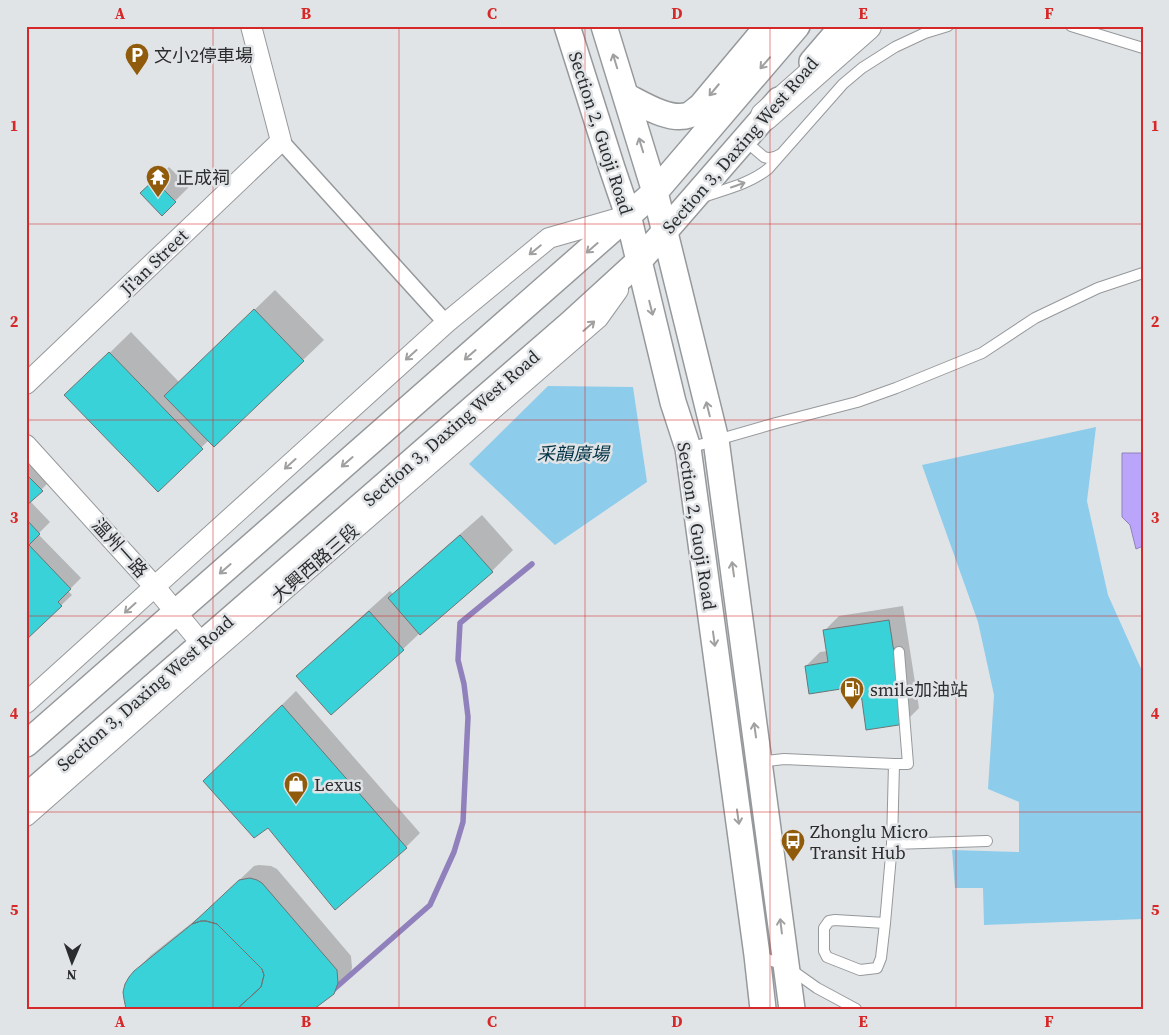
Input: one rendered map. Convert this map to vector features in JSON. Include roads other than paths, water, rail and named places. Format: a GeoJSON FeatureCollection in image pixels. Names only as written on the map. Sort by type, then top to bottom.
{"type":"FeatureCollection","features":[{"type":"Feature","properties":{"kind":"highway"},"geometry":{"type":"LineString","coordinates":[[765,116],[867,26]]}},
{"type":"Feature","properties":{"kind":"street"},"geometry":{"type":"LineString","coordinates":[[251,26],[281,141],[446,323]]}},
{"type":"Feature","properties":{"kind":"street","name":"Section 2, Guoji Road"},"geometry":{"type":"LineString","coordinates":[[567,26],[628,216],[674,402],[688,448],[763,1009]]}},
{"type":"Feature","properties":{"kind":"street","name":"Section 2, Guoji Road"},"geometry":{"type":"LineString","coordinates":[[604,26],[655,192],[716,440],[792,1009]]}},
{"type":"Feature","properties":{"kind":"street"},"geometry":{"type":"LineString","coordinates":[[626,96],[671,116],[682,117],[691,114],[701,106],[768,26]]}},
{"type":"Feature","properties":{"kind":"street","name":"Section 3, Daxing West Road"},"geometry":{"type":"LineString","coordinates":[[26,744],[655,192],[797,26]]}},
{"type":"Feature","properties":{"kind":"street","name":"Section 3, Daxing West Road"},"geometry":{"type":"LineString","coordinates":[[26,797],[205,650],[639,261],[843,26]]}},
{"type":"Feature","properties":{"kind":"street","name":"Ji'an Street"},"geometry":{"type":"LineString","coordinates":[[26,384],[281,141]]}},
{"type":"Feature","properties":{"kind":"street"},"geometry":{"type":"LineString","coordinates":[[26,703],[446,323],[549,238],[628,216]]}},
{"type":"Feature","properties":{"kind":"street","name":"溫州一路"},"geometry":{"type":"LineString","coordinates":[[26,445],[154,586],[205,650]]}},
{"type":"Feature","properties":{"kind":"street"},"geometry":{"type":"LineString","coordinates":[[26,816],[205,650]]}},
{"type":"Feature","properties":{"kind":"street"},"geometry":{"type":"LineString","coordinates":[[733,780],[760,769]]}},
{"type":"Feature","properties":{"kind":"lane"},"geometry":{"type":"LineString","coordinates":[[692,201],[757,177],[768,169],[843,84],[862,68],[895,47],[925,33],[948,26]]}},
{"type":"Feature","properties":{"kind":"lane"},"geometry":{"type":"LineString","coordinates":[[1070,26],[1143,48]]}},
{"type":"Feature","properties":{"kind":"lane"},"geometry":{"type":"LineString","coordinates":[[744,140],[768,158],[777,157],[784,151]]}},
{"type":"Feature","properties":{"kind":"lane"},"geometry":{"type":"LineString","coordinates":[[688,448],[857,402],[896,388],[982,353],[1035,318],[1098,288],[1143,272]]}},
{"type":"Feature","properties":{"kind":"lane"},"geometry":{"type":"LineString","coordinates":[[760,769],[784,759],[908,764],[900,652]]}},
{"type":"Feature","properties":{"kind":"lane"},"geometry":{"type":"LineString","coordinates":[[885,923],[829,921],[824,928],[824,951],[827,957],[860,970],[877,968],[881,958],[885,923],[892,844],[894,764]]}},
{"type":"Feature","properties":{"kind":"lane"},"geometry":{"type":"LineString","coordinates":[[892,844],[987,841]]}},
{"type":"Feature","properties":{"kind":"lane"},"geometry":{"type":"LineString","coordinates":[[757,955],[786,966],[817,988],[856,1009]]}},
{"type":"Feature","properties":{"kind":"waterway"},"geometry":{"type":"LineString","coordinates":[[332,991],[430,905],[454,852],[463,822],[468,717],[464,684],[458,660],[460,623],[532,564]]}},
{"type":"Feature","properties":{"kind":"place","name":"文小2停車場"},"geometry":{"type":"Point","coordinates":[137,76]}},
{"type":"Feature","properties":{"kind":"place","name":"正成祠"},"geometry":{"type":"Point","coordinates":[158,198]}},
{"type":"Feature","properties":{"kind":"place","name":"smile加油站"},"geometry":{"type":"Point","coordinates":[852,710]}},
{"type":"Feature","properties":{"kind":"place","name":"Lexus"},"geometry":{"type":"Point","coordinates":[296,805]}},
{"type":"Feature","properties":{"kind":"place","name":"Zhonglu Micro Transit Hub"},"geometry":{"type":"Point","coordinates":[793,862]}},
{"type":"Feature","properties":{"kind":"park label","name":"采韻廣場"},"geometry":{"type":"Point","coordinates":[573,453]}}]}
